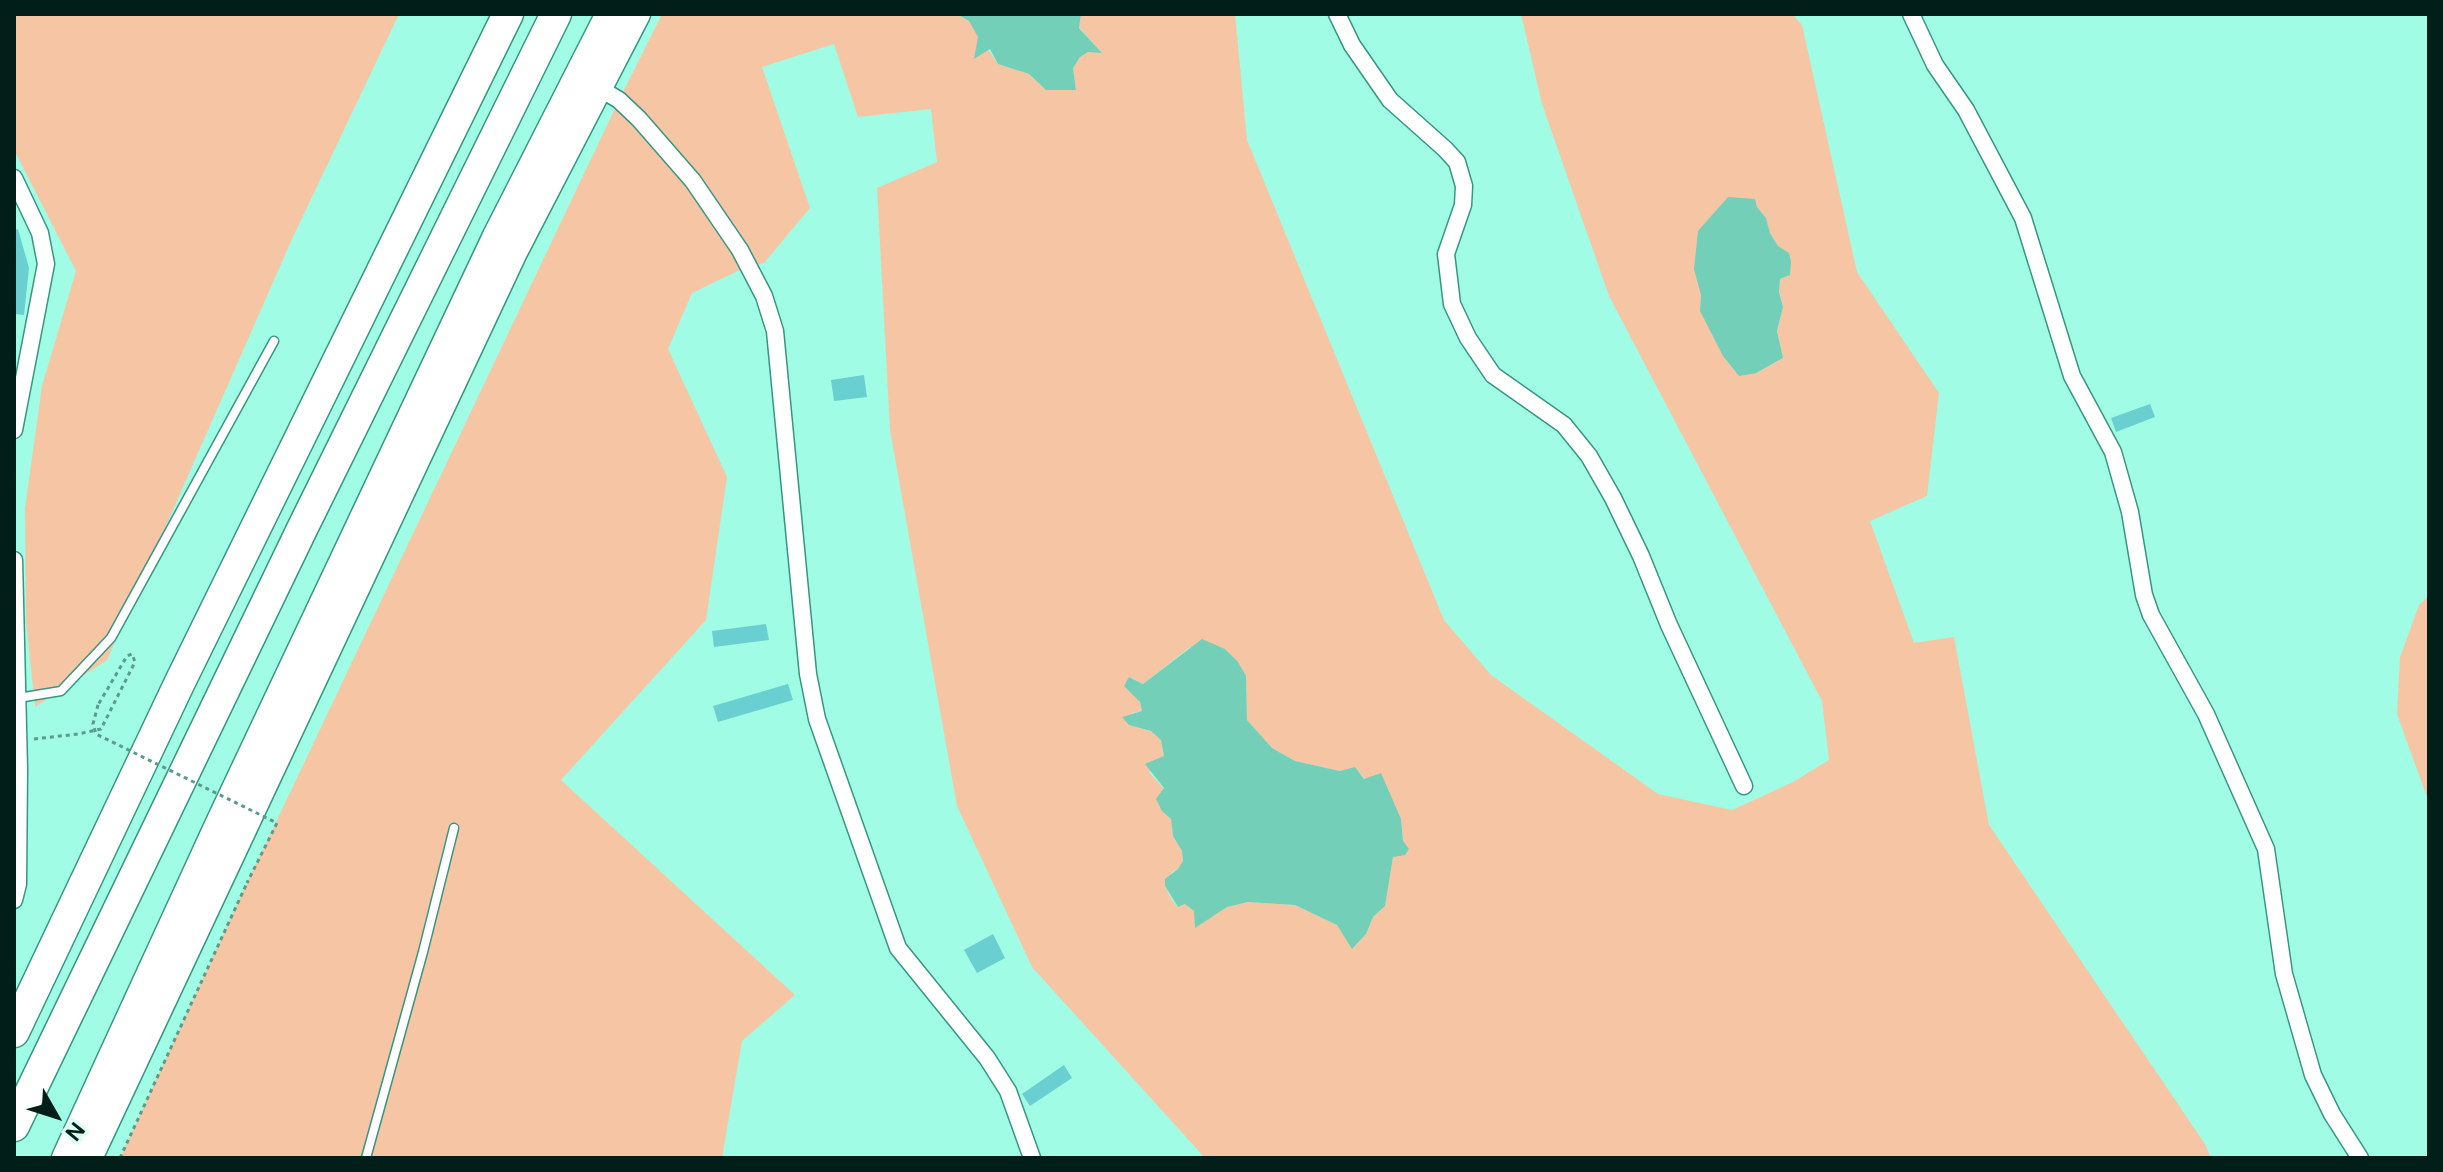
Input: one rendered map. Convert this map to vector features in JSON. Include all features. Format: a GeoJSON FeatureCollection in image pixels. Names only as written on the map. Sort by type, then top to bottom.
{"type":"FeatureCollection","features":[{"type":"Feature","properties":{"kind":"highway"},"geometry":{"type":"LineString","coordinates":[[14,1032],[180,682],[508,14]]}},
{"type":"Feature","properties":{"kind":"highway"},"geometry":{"type":"LineString","coordinates":[[14,1126],[309,514],[556,14]]}},
{"type":"Feature","properties":{"kind":"highway"},"geometry":{"type":"LineString","coordinates":[[65,1158],[218,825],[496,236],[609,14]]}},
{"type":"Feature","properties":{"kind":"highway"},"geometry":{"type":"LineString","coordinates":[[89,1158],[514,252],[637,14]]}},
{"type":"Feature","properties":{"kind":"street"},"geometry":{"type":"LineString","coordinates":[[1337,14],[1352,45],[1390,100],[1457,162],[1464,186],[1463,205],[1446,254],[1452,304],[1468,338],[1493,375],[1564,425],[1589,456],[1635,545],[1744,786]]}},
{"type":"Feature","properties":{"kind":"street"},"geometry":{"type":"LineString","coordinates":[[1911,14],[1935,65],[1966,110],[2023,218],[2072,376],[2113,452],[2130,512],[2144,595],[2151,615],[2206,714],[2266,849],[2284,974],[2313,1075],[2332,1114],[2360,1158]]}},
{"type":"Feature","properties":{"kind":"street"},"geometry":{"type":"LineString","coordinates":[[599,88],[619,100],[639,119],[693,181],[740,250],[764,296],[775,331],[808,674],[817,719],[898,948],[987,1058],[1008,1091],[1032,1158]]}},
{"type":"Feature","properties":{"kind":"street"},"geometry":{"type":"LineString","coordinates":[[14,178],[40,233],[46,264],[14,430]]}},
{"type":"Feature","properties":{"kind":"street"},"geometry":{"type":"LineString","coordinates":[[14,560],[18,740],[18,884],[14,900]]}},
{"type":"Feature","properties":{"kind":"lane"},"geometry":{"type":"LineString","coordinates":[[17,698],[61,691],[111,638],[274,341]]}},
{"type":"Feature","properties":{"kind":"lane"},"geometry":{"type":"LineString","coordinates":[[366,1158],[454,828]]}},
{"type":"Feature","properties":{"kind":"path"},"geometry":{"type":"LineString","coordinates":[[18,740],[78,734],[101,729],[135,662],[132,654],[127,656],[98,705],[93,724],[96,734],[277,823],[120,1158]]}},
{"type":"Feature","properties":{"kind":"shaded area"},"geometry":{"type":"Polygon","coordinates":[[[14,14],[399,14],[292,239],[107,660],[35,707],[26,621],[25,508],[42,386],[76,271],[14,150],[14,14]]]}},
{"type":"Feature","properties":{"kind":"shaded area"},"geometry":{"type":"Polygon","coordinates":[[[662,14],[957,14],[969,21],[998,64],[1029,74],[1046,90],[1076,89],[1073,68],[1080,57],[1088,52],[1101,52],[1079,27],[1081,14],[1235,14],[1247,140],[1444,620],[1491,675],[1658,794],[1732,810],[1793,782],[1829,760],[1822,701],[1609,296],[1542,104],[1521,14],[1792,14],[1802,25],[1857,272],[1939,393],[1927,496],[1870,521],[1914,643],[1954,637],[1989,825],[2205,1144],[2211,1158],[1205,1158],[1032,967],[957,806],[890,430],[877,188],[937,162],[931,109],[858,117],[834,44],[762,67],[810,208],[764,263],[748,266],[692,293],[668,349],[727,477],[706,620],[561,780],[795,995],[742,1041],[722,1158],[120,1158],[247,883],[662,14]],[[1757,207],[1701,295],[1700,311],[1756,373],[1783,358],[1777,331],[1783,307],[1780,279],[1790,275],[1789,254],[1778,246],[1766,218],[1757,207]],[[1190,647],[1143,684],[1130,677],[1143,711],[1132,713],[1129,725],[1151,731],[1161,740],[1164,757],[1149,772],[1164,789],[1162,811],[1171,819],[1173,836],[1182,851],[1183,861],[1172,872],[1165,886],[1173,902],[1178,907],[1185,904],[1194,911],[1196,927],[1227,907],[1248,902],[1295,905],[1337,925],[1353,948],[1366,934],[1373,917],[1385,906],[1393,857],[1403,841],[1401,819],[1355,768],[1340,771],[1295,761],[1272,748],[1247,720],[1246,676],[1190,647]]]}},
{"type":"Feature","properties":{"kind":"shaded area"},"geometry":{"type":"Polygon","coordinates":[[[957,14],[1081,14],[1079,28],[1102,53],[1088,52],[1080,57],[1073,68],[1076,90],[1046,90],[1029,74],[998,64],[990,49],[974,59],[978,37],[969,21],[957,14]]]}},
{"type":"Feature","properties":{"kind":"shaded area"},"geometry":{"type":"Polygon","coordinates":[[[1728,197],[1755,199],[1770,233],[1778,246],[1789,253],[1791,262],[1790,275],[1780,279],[1783,307],[1777,331],[1783,358],[1756,373],[1739,376],[1723,356],[1700,311],[1701,295],[1694,269],[1698,231],[1728,197]]]}},
{"type":"Feature","properties":{"kind":"shaded area"},"geometry":{"type":"Polygon","coordinates":[[[2429,595],[2429,803],[2397,714],[2400,657],[2419,605],[2429,595]]]}},
{"type":"Feature","properties":{"kind":"shaded area"},"geometry":{"type":"Polygon","coordinates":[[[1202,639],[1225,649],[1238,662],[1246,676],[1247,720],[1272,748],[1295,761],[1340,771],[1355,767],[1364,779],[1381,773],[1401,819],[1403,841],[1409,849],[1405,855],[1393,857],[1385,906],[1373,917],[1366,934],[1352,949],[1337,925],[1295,905],[1248,902],[1227,907],[1195,928],[1194,911],[1185,904],[1178,907],[1165,886],[1165,879],[1183,861],[1182,851],[1173,836],[1171,819],[1156,799],[1164,788],[1145,764],[1164,756],[1161,740],[1151,731],[1129,725],[1122,717],[1142,711],[1140,702],[1124,686],[1129,677],[1143,684],[1202,639]]]}},
{"type":"Feature","properties":{"kind":"building"},"geometry":{"type":"Polygon","coordinates":[[[18,229],[29,268],[24,315],[14,314],[14,230],[18,229]]]}},
{"type":"Feature","properties":{"kind":"building"},"geometry":{"type":"Polygon","coordinates":[[[864,375],[867,397],[834,401],[831,380],[864,375]]]}},
{"type":"Feature","properties":{"kind":"building"},"geometry":{"type":"Polygon","coordinates":[[[2150,404],[2155,417],[2116,432],[2111,418],[2150,404]]]}},
{"type":"Feature","properties":{"kind":"building"},"geometry":{"type":"Polygon","coordinates":[[[766,624],[769,640],[714,647],[712,631],[766,624]]]}},
{"type":"Feature","properties":{"kind":"building"},"geometry":{"type":"Polygon","coordinates":[[[788,684],[793,700],[718,722],[713,706],[788,684]]]}},
{"type":"Feature","properties":{"kind":"building"},"geometry":{"type":"Polygon","coordinates":[[[993,934],[1005,958],[977,973],[964,950],[993,934]]]}},
{"type":"Feature","properties":{"kind":"building"},"geometry":{"type":"Polygon","coordinates":[[[1064,1065],[1072,1078],[1030,1106],[1022,1094],[1064,1065]]]}}]}
